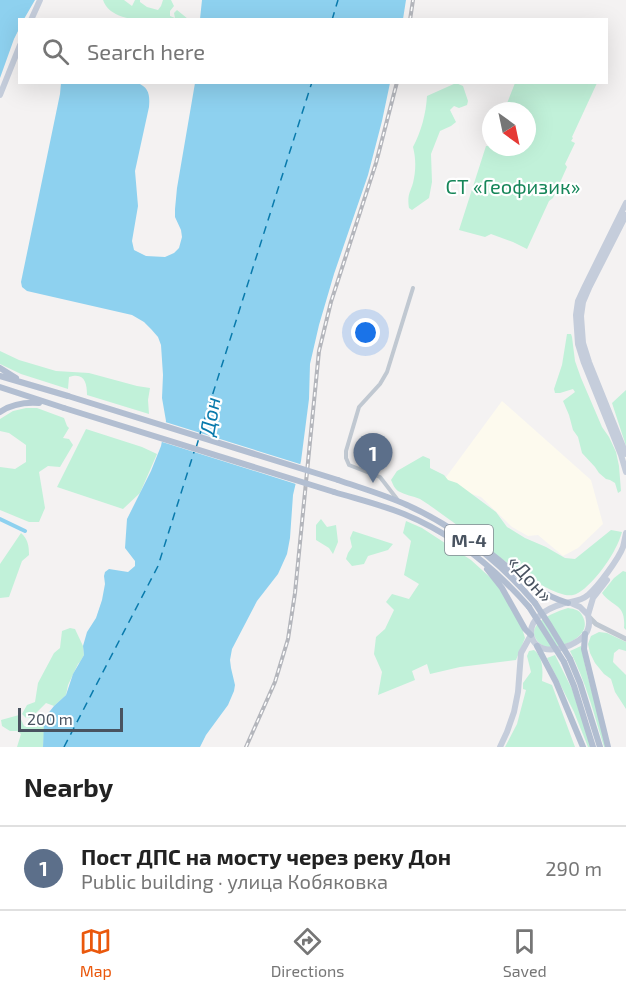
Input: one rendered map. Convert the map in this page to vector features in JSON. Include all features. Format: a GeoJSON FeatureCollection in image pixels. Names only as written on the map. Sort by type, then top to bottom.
{"type":"FeatureCollection","features":[{"type":"Feature","properties":{"kind":"main road"},"geometry":{"type":"LineString","coordinates":[[32,18],[40,0]]}},
{"type":"Feature","properties":{"kind":"main road"},"geometry":{"type":"LineString","coordinates":[[0,95],[1,87],[18,49]]}},
{"type":"Feature","properties":{"kind":"main road"},"geometry":{"type":"LineString","coordinates":[[626,203],[576,315],[578,344],[584,363],[626,472]]}},
{"type":"Feature","properties":{"kind":"main road"},"geometry":{"type":"LineString","coordinates":[[626,215],[582,299],[581,316],[583,343],[589,362],[626,454]]}},
{"type":"Feature","properties":{"kind":"main road"},"geometry":{"type":"LineString","coordinates":[[0,368],[24,382]]}},
{"type":"Feature","properties":{"kind":"main road","name":"М-4"},"geometry":{"type":"LineString","coordinates":[[0,376],[24,382]]}},
{"type":"Feature","properties":{"kind":"main road","name":"«Дон»"},"geometry":{"type":"LineString","coordinates":[[24,382],[338,480],[399,502],[449,527],[472,542],[515,581],[550,626],[580,683],[600,747]]}},
{"type":"Feature","properties":{"kind":"main road","name":"М-4"},"geometry":{"type":"LineString","coordinates":[[0,387],[49,403]]}},
{"type":"Feature","properties":{"kind":"main road"},"geometry":{"type":"LineString","coordinates":[[0,412],[10,406],[23,403],[49,403]]}},
{"type":"Feature","properties":{"kind":"main road","name":"«Дон»"},"geometry":{"type":"LineString","coordinates":[[49,403],[404,514],[445,534],[498,574],[532,605]]}},
{"type":"Feature","properties":{"kind":"main road"},"geometry":{"type":"LineString","coordinates":[[500,747],[514,712],[520,660],[531,635],[531,626],[540,615],[554,607],[588,596],[618,556],[626,533]]}},
{"type":"Feature","properties":{"kind":"main road"},"geometry":{"type":"LineString","coordinates":[[472,542],[478,544],[528,584],[551,597],[580,607],[589,616]]}},
{"type":"Feature","properties":{"kind":"main road"},"geometry":{"type":"LineString","coordinates":[[459,544],[493,576],[531,635],[556,682],[583,747]]}},
{"type":"Feature","properties":{"kind":"main road"},"geometry":{"type":"LineString","coordinates":[[608,747],[584,649],[593,598],[626,549]]}},
{"type":"Feature","properties":{"kind":"main road"},"geometry":{"type":"LineString","coordinates":[[520,660],[527,648],[537,646],[551,650],[562,648],[587,632]]}},
{"type":"Feature","properties":{"kind":"main road","name":"М-4"},"geometry":{"type":"LineString","coordinates":[[567,661],[593,747]]}},
{"type":"Feature","properties":{"kind":"street"},"geometry":{"type":"LineString","coordinates":[[399,502],[380,477],[349,465],[346,451],[359,407],[385,377],[413,288]]}},
{"type":"Feature","properties":{"kind":"street"},"geometry":{"type":"LineString","coordinates":[[589,616],[596,624],[626,639]]}},
{"type":"Feature","properties":{"kind":"street"},"geometry":{"type":"LineString","coordinates":[[587,632],[599,628],[606,629]]}},
{"type":"Feature","properties":{"kind":"shaded area"},"geometry":{"type":"Polygon","coordinates":[[[502,401],[591,480],[603,524],[578,548],[563,556],[538,535],[528,536],[512,527],[481,497],[441,484],[502,401]]]}},
{"type":"Feature","properties":{"kind":"green space"},"geometry":{"type":"Polygon","coordinates":[[[103,0],[124,0],[132,6],[135,0],[140,0],[147,7],[158,10],[163,0],[171,0],[174,6],[170,11],[170,16],[175,18],[128,18],[108,9],[103,0]]]}},
{"type":"Feature","properties":{"kind":"green space"},"geometry":{"type":"Polygon","coordinates":[[[177,10],[187,18],[175,18],[174,13],[177,10]]]}},
{"type":"Feature","properties":{"kind":"green space"},"geometry":{"type":"Polygon","coordinates":[[[458,84],[463,86],[468,101],[467,105],[459,108],[454,106],[450,110],[456,122],[440,131],[431,154],[432,182],[429,198],[412,210],[409,208],[408,200],[415,169],[413,147],[423,123],[427,96],[458,84]]]}},
{"type":"Feature","properties":{"kind":"green space","name":"СТ «Геофизик»"},"geometry":{"type":"Polygon","coordinates":[[[515,84],[597,84],[572,137],[571,141],[575,143],[565,164],[567,167],[527,249],[491,234],[485,237],[459,230],[483,156],[536,156],[536,102],[508,102],[515,84]]]}},
{"type":"Feature","properties":{"kind":"green space"},"geometry":{"type":"Polygon","coordinates":[[[567,334],[571,334],[572,337],[575,361],[581,378],[602,427],[616,452],[621,491],[618,493],[615,483],[599,473],[582,453],[563,401],[575,392],[573,389],[555,393],[567,334]]]}},
{"type":"Feature","properties":{"kind":"green space"},"geometry":{"type":"Polygon","coordinates":[[[0,351],[19,360],[56,371],[89,373],[150,388],[149,414],[87,395],[84,379],[78,376],[69,377],[68,389],[21,374],[0,364],[0,351]]]}},
{"type":"Feature","properties":{"kind":"green space"},"geometry":{"type":"Polygon","coordinates":[[[626,390],[626,446],[612,403],[626,390]]]}},
{"type":"Feature","properties":{"kind":"green space"},"geometry":{"type":"Polygon","coordinates":[[[37,408],[64,418],[69,428],[63,438],[69,439],[73,445],[60,467],[48,466],[39,472],[45,508],[39,522],[29,522],[0,510],[0,467],[15,469],[26,462],[26,445],[9,433],[0,431],[0,419],[13,411],[37,408]]]}},
{"type":"Feature","properties":{"kind":"green space"},"geometry":{"type":"Polygon","coordinates":[[[86,429],[157,454],[140,493],[123,509],[57,487],[86,429]]]}},
{"type":"Feature","properties":{"kind":"green space"},"geometry":{"type":"Polygon","coordinates":[[[423,456],[430,459],[430,468],[457,483],[496,512],[507,527],[565,558],[575,559],[611,530],[622,532],[617,545],[597,576],[579,593],[561,594],[546,588],[424,501],[397,490],[391,480],[397,471],[423,456]]]}},
{"type":"Feature","properties":{"kind":"green space"},"geometry":{"type":"Polygon","coordinates":[[[321,519],[327,527],[336,525],[338,542],[333,554],[329,548],[316,540],[316,525],[321,519]]]}},
{"type":"Feature","properties":{"kind":"green space"},"geometry":{"type":"Polygon","coordinates":[[[406,521],[422,528],[471,560],[493,580],[507,599],[521,625],[525,638],[516,660],[460,667],[430,674],[427,664],[412,671],[415,680],[378,695],[382,672],[374,654],[376,637],[385,629],[394,610],[386,602],[392,594],[409,599],[419,584],[404,575],[411,541],[403,533],[406,521]]]}},
{"type":"Feature","properties":{"kind":"green space"},"geometry":{"type":"Polygon","coordinates":[[[353,531],[393,544],[388,550],[368,556],[364,564],[352,566],[346,559],[352,547],[350,538],[353,531]]]}},
{"type":"Feature","properties":{"kind":"green space"},"geometry":{"type":"Polygon","coordinates":[[[21,533],[28,543],[29,555],[22,561],[9,597],[0,598],[0,564],[21,533]]]}},
{"type":"Feature","properties":{"kind":"green space"},"geometry":{"type":"Polygon","coordinates":[[[623,571],[626,572],[626,630],[621,610],[602,593],[623,571]]]}},
{"type":"Feature","properties":{"kind":"green space"},"geometry":{"type":"Polygon","coordinates":[[[568,608],[577,610],[583,617],[585,623],[581,634],[558,647],[548,648],[541,644],[535,638],[536,626],[546,617],[568,608]]]}},
{"type":"Feature","properties":{"kind":"green space"},"geometry":{"type":"Polygon","coordinates":[[[75,629],[83,646],[84,655],[68,685],[66,695],[54,706],[46,703],[31,718],[26,718],[22,714],[27,705],[35,702],[38,683],[54,653],[60,648],[62,631],[75,629]]]}},
{"type":"Feature","properties":{"kind":"green space"},"geometry":{"type":"Polygon","coordinates":[[[599,632],[607,633],[626,642],[626,651],[619,649],[614,653],[613,662],[626,675],[626,709],[615,692],[611,679],[595,663],[590,653],[588,644],[591,636],[599,632]]]}},
{"type":"Feature","properties":{"kind":"green space"},"geometry":{"type":"Polygon","coordinates":[[[581,646],[607,747],[604,747],[585,686],[570,651],[581,646]]]}},
{"type":"Feature","properties":{"kind":"green space"},"geometry":{"type":"Polygon","coordinates":[[[534,650],[541,660],[542,681],[552,685],[575,747],[505,747],[517,724],[526,690],[523,689],[523,683],[531,672],[527,656],[529,651],[534,650]]]}},
{"type":"Feature","properties":{"kind":"green space"},"geometry":{"type":"Polygon","coordinates":[[[555,655],[572,689],[591,747],[588,747],[574,712],[547,658],[555,655]]]}},
{"type":"Feature","properties":{"kind":"green space"},"geometry":{"type":"Polygon","coordinates":[[[19,715],[24,726],[38,717],[45,720],[43,747],[17,747],[21,734],[2,726],[1,720],[19,715]]]}},
{"type":"Feature","properties":{"kind":"water"},"geometry":{"type":"Polygon","coordinates":[[[0,0],[35,0],[25,18],[18,18],[18,31],[0,78],[0,0]]]}},
{"type":"Feature","properties":{"kind":"water"},"geometry":{"type":"Polygon","coordinates":[[[202,0],[406,0],[403,18],[200,18],[202,0]]]}},
{"type":"Feature","properties":{"kind":"water","name":"Дон"},"geometry":{"type":"Polygon","coordinates":[[[61,84],[139,84],[146,89],[149,95],[149,107],[135,171],[138,206],[132,241],[134,250],[146,256],[165,257],[179,248],[182,237],[175,217],[175,209],[195,84],[390,84],[368,175],[334,274],[310,364],[309,399],[301,461],[293,495],[287,554],[278,574],[257,601],[232,649],[230,660],[234,691],[228,705],[200,747],[43,747],[46,716],[66,695],[73,674],[84,655],[83,646],[87,632],[96,618],[102,600],[105,572],[109,569],[128,572],[135,566],[135,561],[125,548],[127,519],[161,446],[166,421],[162,398],[161,345],[158,337],[144,322],[132,315],[27,291],[22,287],[21,282],[61,84]]]}},
{"type":"Feature","properties":{"kind":"pier"},"geometry":{"type":"Polygon","coordinates":[[[162,421],[303,465],[299,485],[159,441],[162,421]]]}},
{"type":"Feature","properties":{"kind":"waterway"},"geometry":{"type":"LineString","coordinates":[[0,519],[25,531]]}},
{"type":"Feature","properties":{"kind":"ferry route"},"geometry":{"type":"LineString","coordinates":[[333,18],[338,0]]}},
{"type":"Feature","properties":{"kind":"ferry route"},"geometry":{"type":"LineString","coordinates":[[200,434],[311,84]]}},
{"type":"Feature","properties":{"kind":"ferry route"},"geometry":{"type":"LineString","coordinates":[[196,448],[199,438]]}},
{"type":"Feature","properties":{"kind":"ferry route"},"geometry":{"type":"LineString","coordinates":[[64,747],[158,566],[194,452]]}},
{"type":"Feature","properties":{"kind":"railway"},"geometry":{"type":"LineString","coordinates":[[410,18],[413,0]]}},
{"type":"Feature","properties":{"kind":"railway"},"geometry":{"type":"LineString","coordinates":[[246,747],[275,682],[288,639],[295,593],[319,351],[331,302],[376,163],[396,84]]}},
{"type":"Feature","properties":{"kind":"place","name":"Пост ДПС на мосту через реку Дон"},"geometry":{"type":"Point","coordinates":[373,483]}}]}
